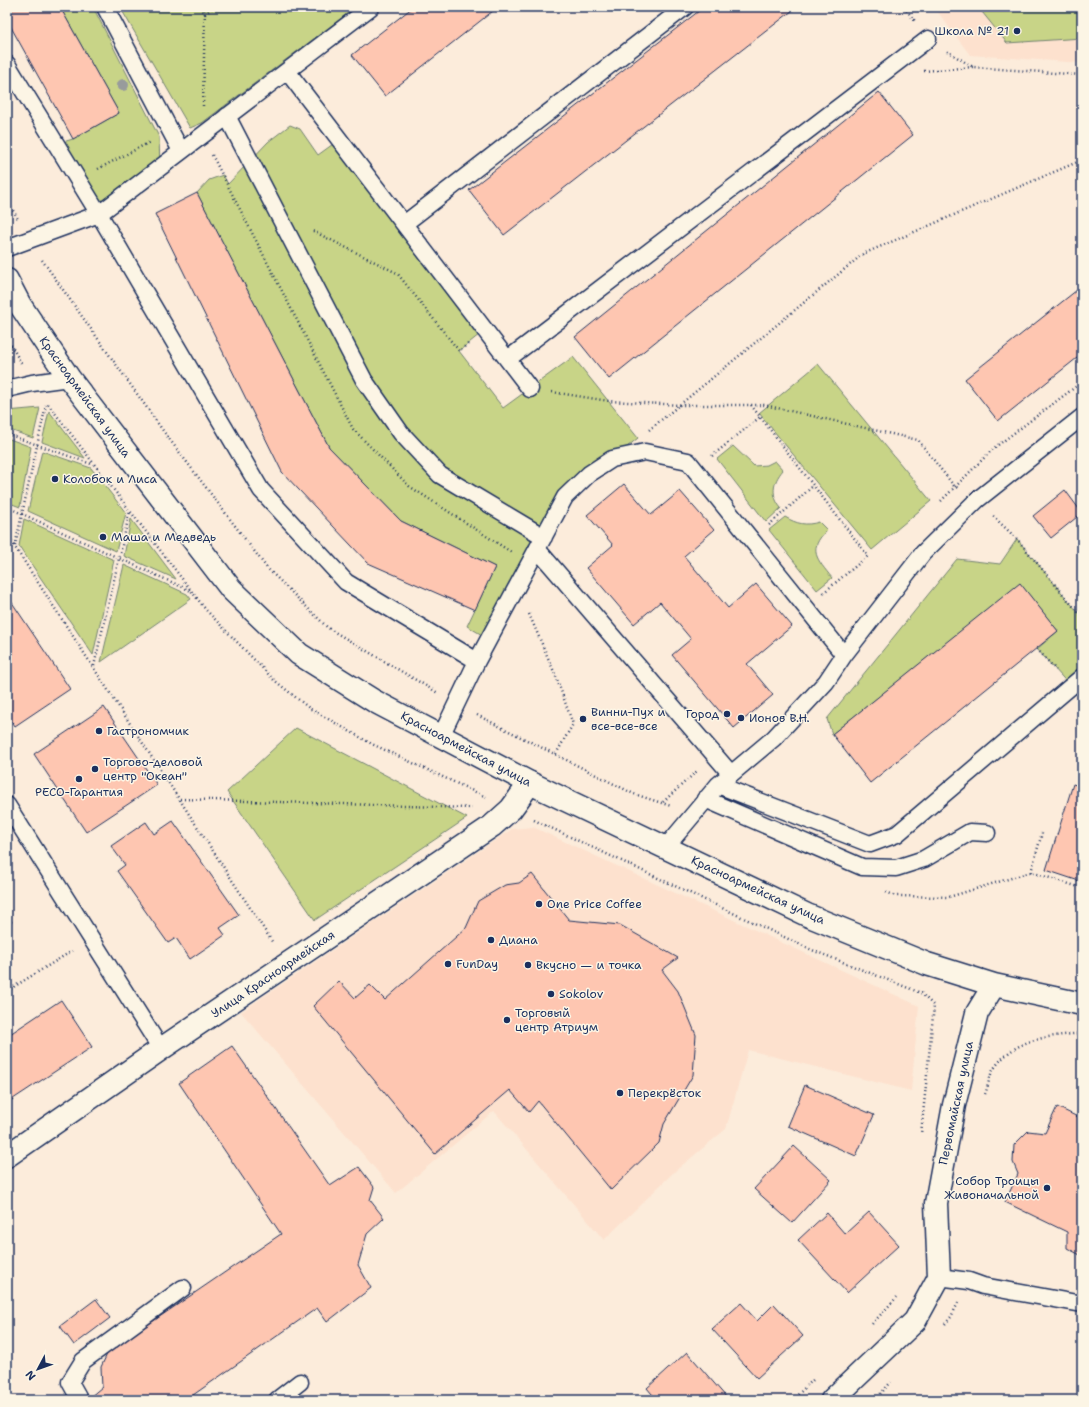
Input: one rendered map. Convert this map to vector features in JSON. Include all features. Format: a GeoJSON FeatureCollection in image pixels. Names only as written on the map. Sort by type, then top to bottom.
{"type":"FeatureCollection","features":[{"type":"Feature","properties":{"kind":"main road","name":"Красноармейская улица"},"geometry":{"type":"LineString","coordinates":[[7,280],[20,305],[69,378],[231,589],[299,654],[374,701],[530,783],[807,915],[927,964],[994,985],[1082,1004]]}},
{"type":"Feature","properties":{"kind":"main road","name":"Улица Красноармейская"},"geometry":{"type":"LineString","coordinates":[[7,1156],[161,1049],[492,826],[511,809],[530,783]]}},
{"type":"Feature","properties":{"kind":"main road","name":"Первомайская улица"},"geometry":{"type":"LineString","coordinates":[[939,1277],[936,1203],[954,1105],[976,1013],[994,985]]}},
{"type":"Feature","properties":{"kind":"main road"},"geometry":{"type":"LineString","coordinates":[[832,1400],[915,1321],[939,1277]]}},
{"type":"Feature","properties":{"kind":"lane"},"geometry":{"type":"LineString","coordinates":[[105,7],[181,151]]}},
{"type":"Feature","properties":{"kind":"lane"},"geometry":{"type":"LineString","coordinates":[[7,248],[99,214],[371,7]]}},
{"type":"Feature","properties":{"kind":"lane"},"geometry":{"type":"LineString","coordinates":[[404,224],[685,7]]}},
{"type":"Feature","properties":{"kind":"lane"},"geometry":{"type":"LineString","coordinates":[[508,359],[928,39]]}},
{"type":"Feature","properties":{"kind":"lane"},"geometry":{"type":"LineString","coordinates":[[7,64],[99,214],[261,490],[346,582],[477,660]]}},
{"type":"Feature","properties":{"kind":"lane"},"geometry":{"type":"LineString","coordinates":[[287,71],[530,389]]}},
{"type":"Feature","properties":{"kind":"lane"},"geometry":{"type":"LineString","coordinates":[[227,116],[364,380],[401,433],[440,474],[540,543],[731,774]]}},
{"type":"Feature","properties":{"kind":"lane"},"geometry":{"type":"LineString","coordinates":[[7,389],[32,383],[69,378]]}},
{"type":"Feature","properties":{"kind":"lane"},"geometry":{"type":"LineString","coordinates":[[666,847],[718,785],[774,738],[826,682],[844,655],[923,553],[977,500],[1082,417]]}},
{"type":"Feature","properties":{"kind":"lane"},"geometry":{"type":"LineString","coordinates":[[441,736],[477,660],[566,496],[590,474],[612,459],[645,452],[688,462],[844,655]]}},
{"type":"Feature","properties":{"kind":"lane"},"geometry":{"type":"LineString","coordinates":[[718,785],[870,844],[897,834],[1076,682]]}},
{"type":"Feature","properties":{"kind":"lane"},"geometry":{"type":"LineString","coordinates":[[705,799],[862,867],[896,868],[924,859],[970,832],[987,833]]}},
{"type":"Feature","properties":{"kind":"lane"},"geometry":{"type":"LineString","coordinates":[[7,805],[161,1049]]}},
{"type":"Feature","properties":{"kind":"lane"},"geometry":{"type":"LineString","coordinates":[[939,1277],[969,1281],[983,1286],[1082,1304]]}},
{"type":"Feature","properties":{"kind":"lane"},"geometry":{"type":"LineString","coordinates":[[80,1400],[70,1382],[83,1361],[183,1288]]}},
{"type":"Feature","properties":{"kind":"lane"},"geometry":{"type":"LineString","coordinates":[[277,1400],[300,1382]]}},
{"type":"Feature","properties":{"kind":"path"},"geometry":{"type":"LineString","coordinates":[[201,7],[205,14],[214,7]]}},
{"type":"Feature","properties":{"kind":"path"},"geometry":{"type":"LineString","coordinates":[[904,7],[928,39],[973,67],[1082,75]]}},
{"type":"Feature","properties":{"kind":"path"},"geometry":{"type":"LineString","coordinates":[[78,179],[170,131]]}},
{"type":"Feature","properties":{"kind":"path"},"geometry":{"type":"LineString","coordinates":[[644,433],[863,254],[1082,160]]}},
{"type":"Feature","properties":{"kind":"path"},"geometry":{"type":"LineString","coordinates":[[312,230],[397,273],[459,351],[485,330]]}},
{"type":"Feature","properties":{"kind":"path"},"geometry":{"type":"LineString","coordinates":[[7,338],[32,383]]}},
{"type":"Feature","properties":{"kind":"path"},"geometry":{"type":"LineString","coordinates":[[530,389],[609,401],[680,405],[764,405],[918,440],[954,486],[977,500],[1017,540],[1082,617]]}},
{"type":"Feature","properties":{"kind":"path"},"geometry":{"type":"LineString","coordinates":[[15,546],[47,402],[206,610],[274,680],[309,708],[372,744],[812,950],[921,993],[934,1006],[921,1123],[921,1139]]}},
{"type":"Feature","properties":{"kind":"path"},"geometry":{"type":"LineString","coordinates":[[751,405],[868,556],[806,607]]}},
{"type":"Feature","properties":{"kind":"path"},"geometry":{"type":"LineString","coordinates":[[695,470],[760,417]]}},
{"type":"Feature","properties":{"kind":"path"},"geometry":{"type":"LineString","coordinates":[[7,434],[94,465]]}},
{"type":"Feature","properties":{"kind":"path"},"geometry":{"type":"LineString","coordinates":[[751,540],[813,486]]}},
{"type":"Feature","properties":{"kind":"path"},"geometry":{"type":"LineString","coordinates":[[7,507],[191,591]]}},
{"type":"Feature","properties":{"kind":"path"},"geometry":{"type":"LineString","coordinates":[[94,667],[130,511]]}},
{"type":"Feature","properties":{"kind":"path"},"geometry":{"type":"LineString","coordinates":[[7,535],[287,965]]}},
{"type":"Feature","properties":{"kind":"path"},"geometry":{"type":"LineString","coordinates":[[517,587],[555,674],[573,724],[556,754]]}},
{"type":"Feature","properties":{"kind":"path"},"geometry":{"type":"LineString","coordinates":[[1037,649],[1076,682]]}},
{"type":"Feature","properties":{"kind":"path"},"geometry":{"type":"LineString","coordinates":[[180,800],[511,809]]}},
{"type":"Feature","properties":{"kind":"path"},"geometry":{"type":"LineString","coordinates":[[1031,872],[1042,833]]}},
{"type":"Feature","properties":{"kind":"path"},"geometry":{"type":"LineString","coordinates":[[949,897],[1031,872],[1082,888]]}},
{"type":"Feature","properties":{"kind":"path"},"geometry":{"type":"LineString","coordinates":[[7,991],[92,939]]}},
{"type":"Feature","properties":{"kind":"path"},"geometry":{"type":"LineString","coordinates":[[984,1097],[993,1071],[1005,1056],[1024,1042],[1039,1038],[1082,1034]]}},
{"type":"Feature","properties":{"kind":"path"},"geometry":{"type":"LineString","coordinates":[[869,1326],[900,1293]]}},
{"type":"Feature","properties":{"kind":"path"},"geometry":{"type":"LineString","coordinates":[[792,1400],[814,1379]]}},
{"type":"Feature","properties":{"kind":"shaded area","name":"Школа № 21"},"geometry":{"type":"Polygon","coordinates":[[[934,7],[1082,7],[1082,63],[970,55],[934,7]]]}},
{"type":"Feature","properties":{"kind":"shaded area"},"geometry":{"type":"Polygon","coordinates":[[[533,827],[919,1006],[911,1091],[748,1050],[726,1129],[674,1172],[604,1240],[494,1111],[396,1193],[241,1012],[512,829],[533,827]]]}},
{"type":"Feature","properties":{"kind":"green space"},"geometry":{"type":"Polygon","coordinates":[[[60,7],[93,7],[159,137],[160,167],[99,214],[56,144],[73,139],[119,113],[60,7]]]}},
{"type":"Feature","properties":{"kind":"green space"},"geometry":{"type":"Polygon","coordinates":[[[120,7],[356,7],[202,123],[190,128],[120,7]]]}},
{"type":"Feature","properties":{"kind":"green space"},"geometry":{"type":"Polygon","coordinates":[[[978,7],[1082,7],[1082,38],[1007,43],[978,7]]]}},
{"type":"Feature","properties":{"kind":"green space"},"geometry":{"type":"Polygon","coordinates":[[[290,125],[300,129],[318,155],[340,139],[485,330],[459,351],[503,408],[573,357],[638,438],[565,497],[489,639],[467,626],[495,567],[401,521],[329,447],[197,193],[209,180],[223,175],[228,184],[268,142],[290,125]]]}},
{"type":"Feature","properties":{"kind":"green space"},"geometry":{"type":"Polygon","coordinates":[[[818,364],[931,501],[872,550],[759,413],[818,364]]]}},
{"type":"Feature","properties":{"kind":"green space"},"geometry":{"type":"Polygon","coordinates":[[[40,408],[33,438],[7,429],[7,411],[40,408]]]}},
{"type":"Feature","properties":{"kind":"green space"},"geometry":{"type":"Polygon","coordinates":[[[49,411],[85,458],[42,442],[49,411]]]}},
{"type":"Feature","properties":{"kind":"green space"},"geometry":{"type":"Polygon","coordinates":[[[7,438],[31,447],[20,507],[7,502],[7,438]]]}},
{"type":"Feature","properties":{"kind":"green space"},"geometry":{"type":"Polygon","coordinates":[[[733,446],[754,466],[767,465],[775,461],[783,470],[779,475],[774,489],[774,494],[781,508],[766,522],[717,459],[733,446]]]}},
{"type":"Feature","properties":{"kind":"green space"},"geometry":{"type":"Polygon","coordinates":[[[42,451],[91,468],[126,513],[116,551],[28,511],[42,451]]]}},
{"type":"Feature","properties":{"kind":"green space"},"geometry":{"type":"Polygon","coordinates":[[[785,517],[802,524],[819,522],[827,530],[817,543],[816,554],[832,578],[817,590],[769,530],[785,517]]]}},
{"type":"Feature","properties":{"kind":"green space"},"geometry":{"type":"Polygon","coordinates":[[[24,519],[114,560],[93,655],[19,546],[24,519]]]}},
{"type":"Feature","properties":{"kind":"green space"},"geometry":{"type":"Polygon","coordinates":[[[131,519],[176,579],[124,556],[131,519]]]}},
{"type":"Feature","properties":{"kind":"green space"},"geometry":{"type":"Polygon","coordinates":[[[1017,539],[1082,617],[1082,677],[1071,687],[1037,649],[1058,631],[1020,584],[832,734],[827,719],[957,559],[1000,564],[1017,539]]]}},
{"type":"Feature","properties":{"kind":"green space"},"geometry":{"type":"Polygon","coordinates":[[[124,565],[187,594],[191,599],[101,662],[124,565]]]}},
{"type":"Feature","properties":{"kind":"green space"},"geometry":{"type":"Polygon","coordinates":[[[296,728],[467,818],[315,920],[227,792],[296,728]]]}},
{"type":"Feature","properties":{"kind":"building"},"geometry":{"type":"Polygon","coordinates":[[[7,7],[60,7],[119,113],[73,139],[7,20],[7,7]]]}},
{"type":"Feature","properties":{"kind":"building"},"geometry":{"type":"Polygon","coordinates":[[[413,7],[498,7],[385,96],[352,55],[413,7]]]}},
{"type":"Feature","properties":{"kind":"building"},"geometry":{"type":"Polygon","coordinates":[[[704,7],[797,7],[504,235],[469,190],[704,7]]]}},
{"type":"Feature","properties":{"kind":"building"},"geometry":{"type":"Polygon","coordinates":[[[879,92],[913,135],[609,379],[575,337],[879,92]]]}},
{"type":"Feature","properties":{"kind":"building"},"geometry":{"type":"Polygon","coordinates":[[[197,193],[329,447],[401,521],[495,567],[475,610],[368,563],[282,472],[155,214],[197,193]]]}},
{"type":"Feature","properties":{"kind":"building"},"geometry":{"type":"Polygon","coordinates":[[[1082,286],[1082,354],[998,421],[965,379],[1082,286]]]}},
{"type":"Feature","properties":{"kind":"building"},"geometry":{"type":"Polygon","coordinates":[[[624,484],[651,515],[680,491],[714,530],[684,556],[728,608],[756,584],[792,626],[747,664],[773,695],[734,728],[672,655],[691,639],[660,602],[634,624],[586,568],[613,545],[587,515],[624,484]]]}},
{"type":"Feature","properties":{"kind":"building"},"geometry":{"type":"Polygon","coordinates":[[[1065,490],[1082,513],[1051,538],[1033,516],[1065,490]]]}},
{"type":"Feature","properties":{"kind":"building"},"geometry":{"type":"Polygon","coordinates":[[[1020,583],[1058,631],[870,783],[832,734],[1020,583]]]}},
{"type":"Feature","properties":{"kind":"building"},"geometry":{"type":"Polygon","coordinates":[[[7,595],[70,689],[15,726],[7,714],[7,595]]]}},
{"type":"Feature","properties":{"kind":"building","name":"Торгово-деловой центр \"Океан\""},"geometry":{"type":"Polygon","coordinates":[[[104,707],[157,785],[86,832],[34,754],[104,707]]]}},
{"type":"Feature","properties":{"kind":"building"},"geometry":{"type":"Polygon","coordinates":[[[1073,784],[1082,787],[1082,882],[1046,870],[1073,784]]]}},
{"type":"Feature","properties":{"kind":"building"},"geometry":{"type":"Polygon","coordinates":[[[173,821],[239,915],[220,928],[225,935],[190,959],[176,938],[168,943],[117,871],[125,865],[111,846],[146,822],[154,834],[173,821]]]}},
{"type":"Feature","properties":{"kind":"building","name":"Торговый центр Атриум"},"geometry":{"type":"Polygon","coordinates":[[[532,874],[569,920],[620,925],[678,958],[662,970],[678,991],[696,1035],[693,1075],[664,1124],[659,1143],[611,1190],[538,1101],[529,1112],[510,1090],[435,1154],[313,1006],[339,981],[355,998],[370,985],[385,1000],[466,928],[478,901],[505,885],[519,883],[532,874]]]}},
{"type":"Feature","properties":{"kind":"building"},"geometry":{"type":"Polygon","coordinates":[[[7,916],[12,922],[7,926],[7,916]]]}},
{"type":"Feature","properties":{"kind":"building"},"geometry":{"type":"Polygon","coordinates":[[[61,1000],[92,1047],[7,1103],[7,1036],[61,1000]]]}},
{"type":"Feature","properties":{"kind":"building"},"geometry":{"type":"Polygon","coordinates":[[[232,1046],[330,1186],[359,1167],[374,1187],[370,1200],[384,1218],[367,1234],[358,1265],[371,1288],[327,1322],[317,1308],[186,1400],[92,1400],[90,1397],[102,1387],[101,1367],[108,1352],[281,1234],[179,1083],[232,1046]]]}},
{"type":"Feature","properties":{"kind":"building"},"geometry":{"type":"Polygon","coordinates":[[[805,1085],[874,1115],[856,1156],[788,1126],[805,1085]]]}},
{"type":"Feature","properties":{"kind":"building","name":"Собор Троицы Живоначальной"},"geometry":{"type":"Polygon","coordinates":[[[1057,1107],[1082,1119],[1082,1256],[1067,1248],[1067,1232],[1005,1202],[1018,1174],[1013,1162],[1014,1145],[1028,1131],[1045,1133],[1057,1107]]]}},
{"type":"Feature","properties":{"kind":"building"},"geometry":{"type":"Polygon","coordinates":[[[794,1146],[831,1180],[792,1223],[754,1189],[794,1146]]]}},
{"type":"Feature","properties":{"kind":"building"},"geometry":{"type":"Polygon","coordinates":[[[869,1212],[899,1245],[847,1293],[798,1240],[827,1213],[845,1234],[869,1212]]]}},
{"type":"Feature","properties":{"kind":"building"},"geometry":{"type":"Polygon","coordinates":[[[96,1299],[110,1318],[74,1345],[60,1326],[96,1299]]]}},
{"type":"Feature","properties":{"kind":"building"},"geometry":{"type":"Polygon","coordinates":[[[741,1303],[757,1321],[774,1304],[803,1336],[757,1378],[712,1329],[741,1303]]]}},
{"type":"Feature","properties":{"kind":"building"},"geometry":{"type":"Polygon","coordinates":[[[687,1352],[727,1398],[725,1400],[657,1400],[647,1388],[687,1352]]]}},
{"type":"Feature","properties":{"kind":"place","name":"Школа № 21"},"geometry":{"type":"Point","coordinates":[1017,31]}},
{"type":"Feature","properties":{"kind":"place","name":"Колобок и Лиса"},"geometry":{"type":"Point","coordinates":[55,479]}},
{"type":"Feature","properties":{"kind":"place","name":"Маша и Медведь"},"geometry":{"type":"Point","coordinates":[103,537]}},
{"type":"Feature","properties":{"kind":"place","name":"Город"},"geometry":{"type":"Point","coordinates":[727,714]}},
{"type":"Feature","properties":{"kind":"place","name":"Ионов В.Н."},"geometry":{"type":"Point","coordinates":[741,718]}},
{"type":"Feature","properties":{"kind":"place","name":"Винни-Пух и все-все-все"},"geometry":{"type":"Point","coordinates":[583,719]}},
{"type":"Feature","properties":{"kind":"place","name":"Гастрономчик"},"geometry":{"type":"Point","coordinates":[99,731]}},
{"type":"Feature","properties":{"kind":"place","name":"Торгово-деловой центр \"Океан\""},"geometry":{"type":"Point","coordinates":[95,769]}},
{"type":"Feature","properties":{"kind":"place","name":"РЕСО-Гарантия"},"geometry":{"type":"Point","coordinates":[79,779]}},
{"type":"Feature","properties":{"kind":"place","name":"One Price Coffee"},"geometry":{"type":"Point","coordinates":[539,904]}},
{"type":"Feature","properties":{"kind":"place","name":"Диана"},"geometry":{"type":"Point","coordinates":[491,940]}},
{"type":"Feature","properties":{"kind":"place","name":"FunDay"},"geometry":{"type":"Point","coordinates":[448,964]}},
{"type":"Feature","properties":{"kind":"place","name":"Вкусно — и точка"},"geometry":{"type":"Point","coordinates":[528,965]}},
{"type":"Feature","properties":{"kind":"place","name":"Sokolov"},"geometry":{"type":"Point","coordinates":[551,994]}},
{"type":"Feature","properties":{"kind":"place","name":"Торговый центр Атриум"},"geometry":{"type":"Point","coordinates":[507,1020]}},
{"type":"Feature","properties":{"kind":"place","name":"Перекрёсток"},"geometry":{"type":"Point","coordinates":[620,1093]}},
{"type":"Feature","properties":{"kind":"place","name":"Собор Троицы Живоначальной"},"geometry":{"type":"Point","coordinates":[1047,1188]}}]}
